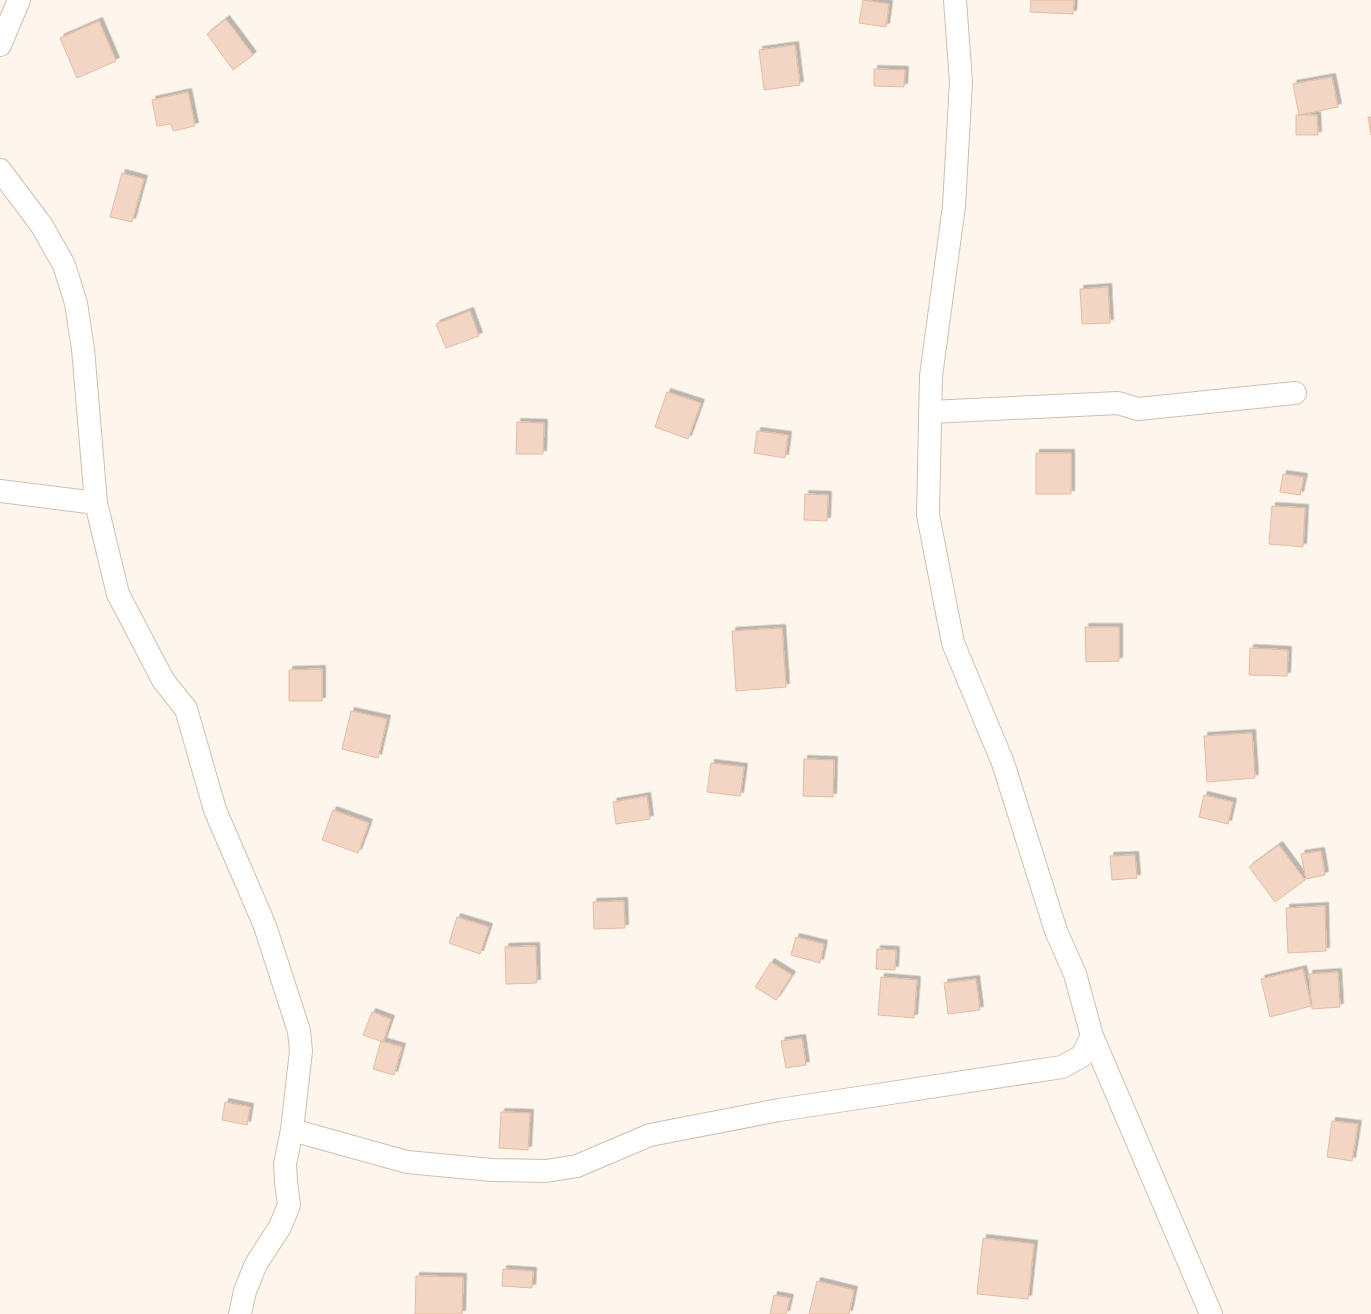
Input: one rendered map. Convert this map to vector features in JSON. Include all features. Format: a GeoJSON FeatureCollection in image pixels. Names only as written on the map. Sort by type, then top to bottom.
{"type":"FeatureCollection","features":[{"type":"Feature","properties":{"kind":"street"},"geometry":{"type":"LineString","coordinates":[[0,45],[20,0]]}},
{"type":"Feature","properties":{"kind":"street"},"geometry":{"type":"LineString","coordinates":[[955,0],[961,82],[960,105],[954,206],[930,376],[928,515],[953,643],[1003,763],[1056,931],[1075,974],[1092,1036],[1211,1314]]}},
{"type":"Feature","properties":{"kind":"street"},"geometry":{"type":"LineString","coordinates":[[0,170],[42,226],[64,265],[76,304],[83,349],[96,503],[118,594],[163,680],[186,709],[215,810],[265,926],[299,1031],[301,1051],[292,1130],[285,1164],[289,1205],[280,1227],[256,1264],[245,1292],[240,1314]]}},
{"type":"Feature","properties":{"kind":"street"},"geometry":{"type":"LineString","coordinates":[[930,412],[1118,403],[1138,409],[1295,393]]}},
{"type":"Feature","properties":{"kind":"street"},"geometry":{"type":"LineString","coordinates":[[0,491],[96,503]]}},
{"type":"Feature","properties":{"kind":"street"},"geometry":{"type":"LineString","coordinates":[[292,1130],[407,1162],[492,1170],[546,1171],[577,1166],[650,1135],[779,1110],[1062,1067],[1082,1056],[1092,1036]]}},
{"type":"Feature","properties":{"kind":"building"},"geometry":{"type":"Polygon","coordinates":[[[863,0],[889,4],[886,27],[859,23],[863,0]]]}},
{"type":"Feature","properties":{"kind":"building"},"geometry":{"type":"Polygon","coordinates":[[[1031,0],[1074,0],[1073,14],[1030,12],[1031,0]]]}},
{"type":"Feature","properties":{"kind":"building"},"geometry":{"type":"Polygon","coordinates":[[[226,19],[253,55],[233,70],[207,34],[226,19]]]}},
{"type":"Feature","properties":{"kind":"building"},"geometry":{"type":"Polygon","coordinates":[[[99,21],[116,61],[77,78],[60,38],[99,21]]]}},
{"type":"Feature","properties":{"kind":"building"},"geometry":{"type":"Polygon","coordinates":[[[795,45],[800,85],[764,90],[759,50],[795,45]]]}},
{"type":"Feature","properties":{"kind":"building"},"geometry":{"type":"Polygon","coordinates":[[[874,69],[905,70],[904,87],[874,86],[874,69]]]}},
{"type":"Feature","properties":{"kind":"building"},"geometry":{"type":"Polygon","coordinates":[[[1332,77],[1338,107],[1299,115],[1293,84],[1332,77]]]}},
{"type":"Feature","properties":{"kind":"building"},"geometry":{"type":"Polygon","coordinates":[[[188,92],[195,126],[173,131],[171,124],[157,126],[152,100],[188,92]]]}},
{"type":"Feature","properties":{"kind":"building"},"geometry":{"type":"Polygon","coordinates":[[[1296,115],[1317,115],[1318,135],[1296,135],[1296,115]]]}},
{"type":"Feature","properties":{"kind":"building"},"geometry":{"type":"Polygon","coordinates":[[[1368,117],[1371,117],[1371,135],[1368,117]]]}},
{"type":"Feature","properties":{"kind":"building"},"geometry":{"type":"Polygon","coordinates":[[[122,173],[144,179],[132,222],[110,217],[122,173]]]}},
{"type":"Feature","properties":{"kind":"building"},"geometry":{"type":"Polygon","coordinates":[[[1108,287],[1110,323],[1082,324],[1080,289],[1108,287]]]}},
{"type":"Feature","properties":{"kind":"building"},"geometry":{"type":"Polygon","coordinates":[[[470,311],[479,336],[446,348],[436,324],[470,311]]]}},
{"type":"Feature","properties":{"kind":"building"},"geometry":{"type":"Polygon","coordinates":[[[667,392],[701,403],[688,439],[655,427],[667,392]]]}},
{"type":"Feature","properties":{"kind":"building"},"geometry":{"type":"Polygon","coordinates":[[[517,422],[544,423],[543,454],[516,454],[517,422]]]}},
{"type":"Feature","properties":{"kind":"building"},"geometry":{"type":"Polygon","coordinates":[[[757,431],[788,435],[785,458],[754,453],[757,431]]]}},
{"type":"Feature","properties":{"kind":"building"},"geometry":{"type":"Polygon","coordinates":[[[1036,453],[1071,453],[1071,494],[1036,494],[1036,453]]]}},
{"type":"Feature","properties":{"kind":"building"},"geometry":{"type":"Polygon","coordinates":[[[1283,474],[1304,477],[1300,495],[1280,492],[1283,474]]]}},
{"type":"Feature","properties":{"kind":"building"},"geometry":{"type":"Polygon","coordinates":[[[805,494],[828,495],[827,521],[804,520],[805,494]]]}},
{"type":"Feature","properties":{"kind":"building"},"geometry":{"type":"Polygon","coordinates":[[[1272,506],[1305,508],[1303,547],[1269,544],[1272,506]]]}},
{"type":"Feature","properties":{"kind":"building"},"geometry":{"type":"Polygon","coordinates":[[[1085,627],[1119,627],[1119,661],[1086,662],[1085,627]]]}},
{"type":"Feature","properties":{"kind":"building"},"geometry":{"type":"Polygon","coordinates":[[[782,628],[786,687],[736,691],[732,631],[782,628]]]}},
{"type":"Feature","properties":{"kind":"building"},"geometry":{"type":"Polygon","coordinates":[[[1250,648],[1288,650],[1287,676],[1249,675],[1250,648]]]}},
{"type":"Feature","properties":{"kind":"building"},"geometry":{"type":"Polygon","coordinates":[[[322,669],[322,701],[289,701],[289,670],[322,669]]]}},
{"type":"Feature","properties":{"kind":"building"},"geometry":{"type":"Polygon","coordinates":[[[351,711],[387,719],[378,758],[342,749],[351,711]]]}},
{"type":"Feature","properties":{"kind":"building"},"geometry":{"type":"Polygon","coordinates":[[[1252,733],[1255,778],[1207,782],[1204,736],[1252,733]]]}},
{"type":"Feature","properties":{"kind":"building"},"geometry":{"type":"Polygon","coordinates":[[[804,759],[834,760],[833,797],[803,796],[804,759]]]}},
{"type":"Feature","properties":{"kind":"building"},"geometry":{"type":"Polygon","coordinates":[[[711,763],[744,767],[740,796],[707,792],[711,763]]]}},
{"type":"Feature","properties":{"kind":"building"},"geometry":{"type":"Polygon","coordinates":[[[1204,795],[1233,802],[1228,824],[1199,817],[1204,795]]]}},
{"type":"Feature","properties":{"kind":"building"},"geometry":{"type":"Polygon","coordinates":[[[647,796],[650,819],[616,824],[613,802],[647,796]]]}},
{"type":"Feature","properties":{"kind":"building"},"geometry":{"type":"Polygon","coordinates":[[[333,810],[369,823],[358,853],[322,840],[333,810]]]}},
{"type":"Feature","properties":{"kind":"building"},"geometry":{"type":"Polygon","coordinates":[[[1279,845],[1305,880],[1275,902],[1249,867],[1279,845]]]}},
{"type":"Feature","properties":{"kind":"building"},"geometry":{"type":"Polygon","coordinates":[[[1321,851],[1325,875],[1306,879],[1301,854],[1321,851]]]}},
{"type":"Feature","properties":{"kind":"building"},"geometry":{"type":"Polygon","coordinates":[[[1135,855],[1137,878],[1112,880],[1110,856],[1135,855]]]}},
{"type":"Feature","properties":{"kind":"building"},"geometry":{"type":"Polygon","coordinates":[[[624,901],[625,928],[594,929],[593,902],[624,901]]]}},
{"type":"Feature","properties":{"kind":"building"},"geometry":{"type":"Polygon","coordinates":[[[1325,906],[1326,951],[1288,953],[1286,908],[1325,906]]]}},
{"type":"Feature","properties":{"kind":"building"},"geometry":{"type":"Polygon","coordinates":[[[457,917],[489,927],[480,954],[449,943],[457,917]]]}},
{"type":"Feature","properties":{"kind":"building"},"geometry":{"type":"Polygon","coordinates":[[[796,937],[824,944],[820,963],[791,955],[796,937]]]}},
{"type":"Feature","properties":{"kind":"building"},"geometry":{"type":"Polygon","coordinates":[[[536,946],[537,983],[506,984],[505,947],[536,946]]]}},
{"type":"Feature","properties":{"kind":"building"},"geometry":{"type":"Polygon","coordinates":[[[877,949],[896,950],[895,970],[876,969],[877,949]]]}},
{"type":"Feature","properties":{"kind":"building"},"geometry":{"type":"Polygon","coordinates":[[[771,962],[792,975],[776,1000],[755,987],[771,962]]]}},
{"type":"Feature","properties":{"kind":"building"},"geometry":{"type":"Polygon","coordinates":[[[1303,969],[1311,1006],[1270,1017],[1261,979],[1303,969]]]}},
{"type":"Feature","properties":{"kind":"building"},"geometry":{"type":"Polygon","coordinates":[[[1338,972],[1340,1007],[1312,1009],[1309,974],[1338,972]]]}},
{"type":"Feature","properties":{"kind":"building"},"geometry":{"type":"Polygon","coordinates":[[[881,977],[917,980],[914,1018],[878,1015],[881,977]]]}},
{"type":"Feature","properties":{"kind":"building"},"geometry":{"type":"Polygon","coordinates":[[[976,979],[980,1010],[948,1014],[944,983],[976,979]]]}},
{"type":"Feature","properties":{"kind":"building"},"geometry":{"type":"Polygon","coordinates":[[[372,1012],[391,1019],[383,1042],[363,1035],[372,1012]]]}},
{"type":"Feature","properties":{"kind":"building"},"geometry":{"type":"Polygon","coordinates":[[[802,1038],[806,1065],[786,1068],[781,1041],[802,1038]]]}},
{"type":"Feature","properties":{"kind":"building"},"geometry":{"type":"Polygon","coordinates":[[[381,1041],[402,1047],[394,1075],[373,1069],[381,1041]]]}},
{"type":"Feature","properties":{"kind":"building"},"geometry":{"type":"Polygon","coordinates":[[[225,1102],[250,1107],[247,1125],[222,1120],[225,1102]]]}},
{"type":"Feature","properties":{"kind":"building"},"geometry":{"type":"Polygon","coordinates":[[[501,1112],[530,1113],[528,1150],[499,1148],[501,1112]]]}},
{"type":"Feature","properties":{"kind":"building"},"geometry":{"type":"Polygon","coordinates":[[[1332,1121],[1358,1124],[1352,1161],[1327,1157],[1332,1121]]]}},
{"type":"Feature","properties":{"kind":"building"},"geometry":{"type":"Polygon","coordinates":[[[983,1238],[1034,1244],[1028,1299],[977,1294],[983,1238]]]}},
{"type":"Feature","properties":{"kind":"building"},"geometry":{"type":"Polygon","coordinates":[[[503,1269],[533,1271],[532,1288],[502,1286],[503,1269]]]}},
{"type":"Feature","properties":{"kind":"building"},"geometry":{"type":"Polygon","coordinates":[[[416,1276],[463,1277],[462,1314],[415,1314],[416,1276]]]}},
{"type":"Feature","properties":{"kind":"building"},"geometry":{"type":"Polygon","coordinates":[[[817,1281],[854,1290],[849,1314],[809,1314],[817,1281]]]}},
{"type":"Feature","properties":{"kind":"building"},"geometry":{"type":"Polygon","coordinates":[[[774,1295],[790,1298],[786,1314],[770,1314],[774,1295]]]}}]}
